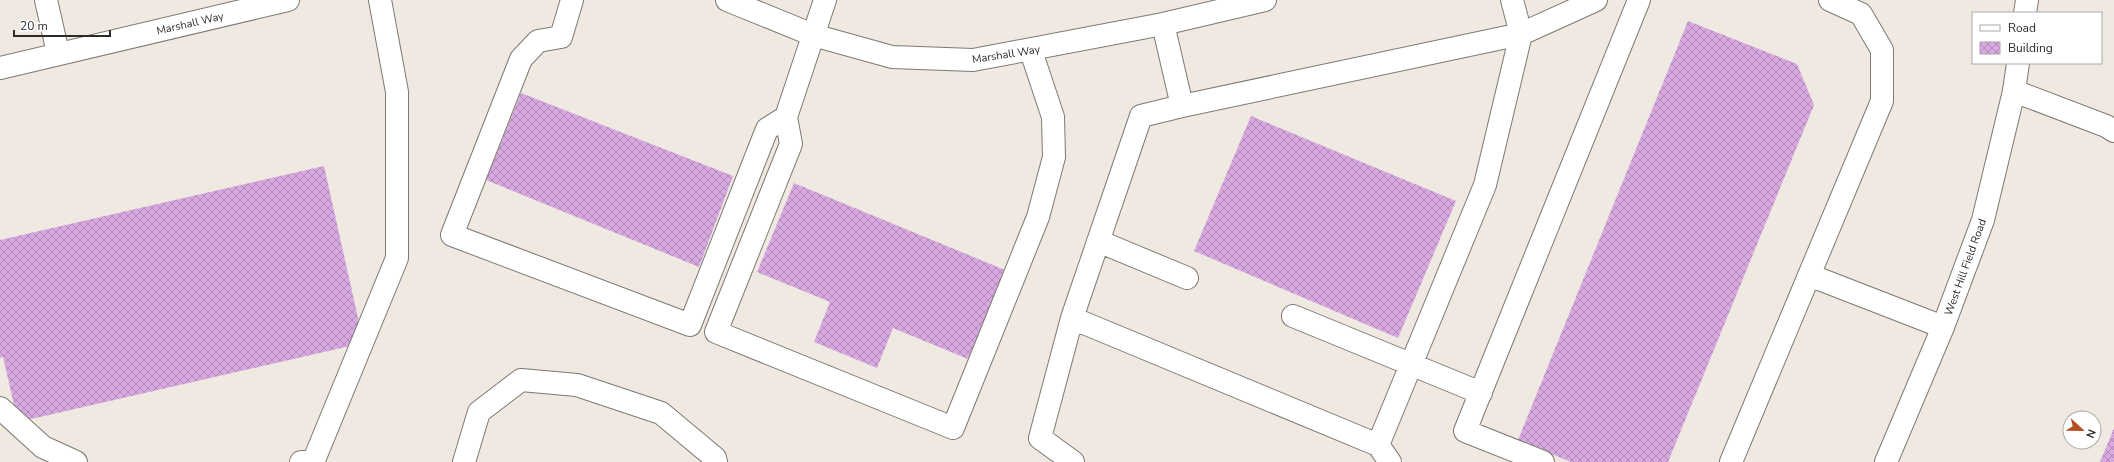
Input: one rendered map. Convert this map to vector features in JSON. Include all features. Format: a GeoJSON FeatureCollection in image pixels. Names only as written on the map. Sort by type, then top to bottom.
{"type":"FeatureCollection","features":[{"type":"Feature","properties":{"kind":"street"},"geometry":{"type":"LineString","coordinates":[[46,0],[58,53]]}},
{"type":"Feature","properties":{"kind":"street","name":"Marshall Way"},"geometry":{"type":"LineString","coordinates":[[0,68],[58,53],[288,0]]}},
{"type":"Feature","properties":{"kind":"street"},"geometry":{"type":"LineString","coordinates":[[301,462],[314,460],[397,258],[397,92],[380,0]]}},
{"type":"Feature","properties":{"kind":"street"},"geometry":{"type":"LineString","coordinates":[[572,0],[560,37],[538,41],[521,58],[452,235],[690,325],[767,128],[786,117]]}},
{"type":"Feature","properties":{"kind":"street","name":"Marshall Way"},"geometry":{"type":"LineString","coordinates":[[727,0],[813,35],[892,57],[973,60],[1031,51],[1163,24],[1265,0]]}},
{"type":"Feature","properties":{"kind":"street"},"geometry":{"type":"LineString","coordinates":[[826,0],[786,117],[791,144],[716,332],[953,428],[1038,217],[1054,157],[1053,118],[1031,51]]}},
{"type":"Feature","properties":{"kind":"street"},"geometry":{"type":"LineString","coordinates":[[1072,318],[1384,454],[1412,364],[1485,185],[1521,34],[1512,0]]}},
{"type":"Feature","properties":{"kind":"street"},"geometry":{"type":"LineString","coordinates":[[1073,462],[1040,438],[1072,318],[1141,116],[1521,34],[1596,0]]}},
{"type":"Feature","properties":{"kind":"street"},"geometry":{"type":"LineString","coordinates":[[1542,462],[1465,431],[1639,0]]}},
{"type":"Feature","properties":{"kind":"street"},"geometry":{"type":"LineString","coordinates":[[1732,462],[1882,101],[1882,50],[1861,14],[1830,0]]}},
{"type":"Feature","properties":{"kind":"street"},"geometry":{"type":"LineString","coordinates":[[2025,12],[2027,0]]}},
{"type":"Feature","properties":{"kind":"street"},"geometry":{"type":"LineString","coordinates":[[1163,24],[1182,106]]}},
{"type":"Feature","properties":{"kind":"street","name":"West Hill Field Road"},"geometry":{"type":"LineString","coordinates":[[1886,462],[1943,327],[1983,220],[2014,91],[2018,64]]}},
{"type":"Feature","properties":{"kind":"street"},"geometry":{"type":"LineString","coordinates":[[2014,91],[2106,126],[2114,131]]}},
{"type":"Feature","properties":{"kind":"street"},"geometry":{"type":"LineString","coordinates":[[1098,241],[1187,278]]}},
{"type":"Feature","properties":{"kind":"street"},"geometry":{"type":"LineString","coordinates":[[1810,275],[1943,327]]}},
{"type":"Feature","properties":{"kind":"street"},"geometry":{"type":"LineString","coordinates":[[1294,316],[1481,393]]}},
{"type":"Feature","properties":{"kind":"street"},"geometry":{"type":"LineString","coordinates":[[464,462],[479,412],[521,380],[577,385],[661,412],[714,458],[716,462]]}},
{"type":"Feature","properties":{"kind":"street"},"geometry":{"type":"LineString","coordinates":[[0,408],[43,447],[76,462]]}},
{"type":"Feature","properties":{"kind":"building"},"geometry":{"type":"Polygon","coordinates":[[[1688,21],[1797,64],[1814,105],[1668,462],[1571,462],[1518,440],[1688,21]]]}},
{"type":"Feature","properties":{"kind":"building"},"geometry":{"type":"Polygon","coordinates":[[[521,93],[733,176],[699,267],[486,180],[521,93]]]}},
{"type":"Feature","properties":{"kind":"building"},"geometry":{"type":"Polygon","coordinates":[[[1251,116],[1456,201],[1398,338],[1194,251],[1251,116]]]}},
{"type":"Feature","properties":{"kind":"building"},"geometry":{"type":"Polygon","coordinates":[[[324,166],[360,327],[350,346],[18,422],[3,357],[0,358],[0,240],[324,166]]]}},
{"type":"Feature","properties":{"kind":"building"},"geometry":{"type":"Polygon","coordinates":[[[794,183],[1005,270],[968,359],[893,328],[877,368],[814,342],[830,302],[757,272],[794,183]]]}},
{"type":"Feature","properties":{"kind":"building"},"geometry":{"type":"Polygon","coordinates":[[[2114,428],[2114,462],[2100,462],[2114,428]]]}}]}
